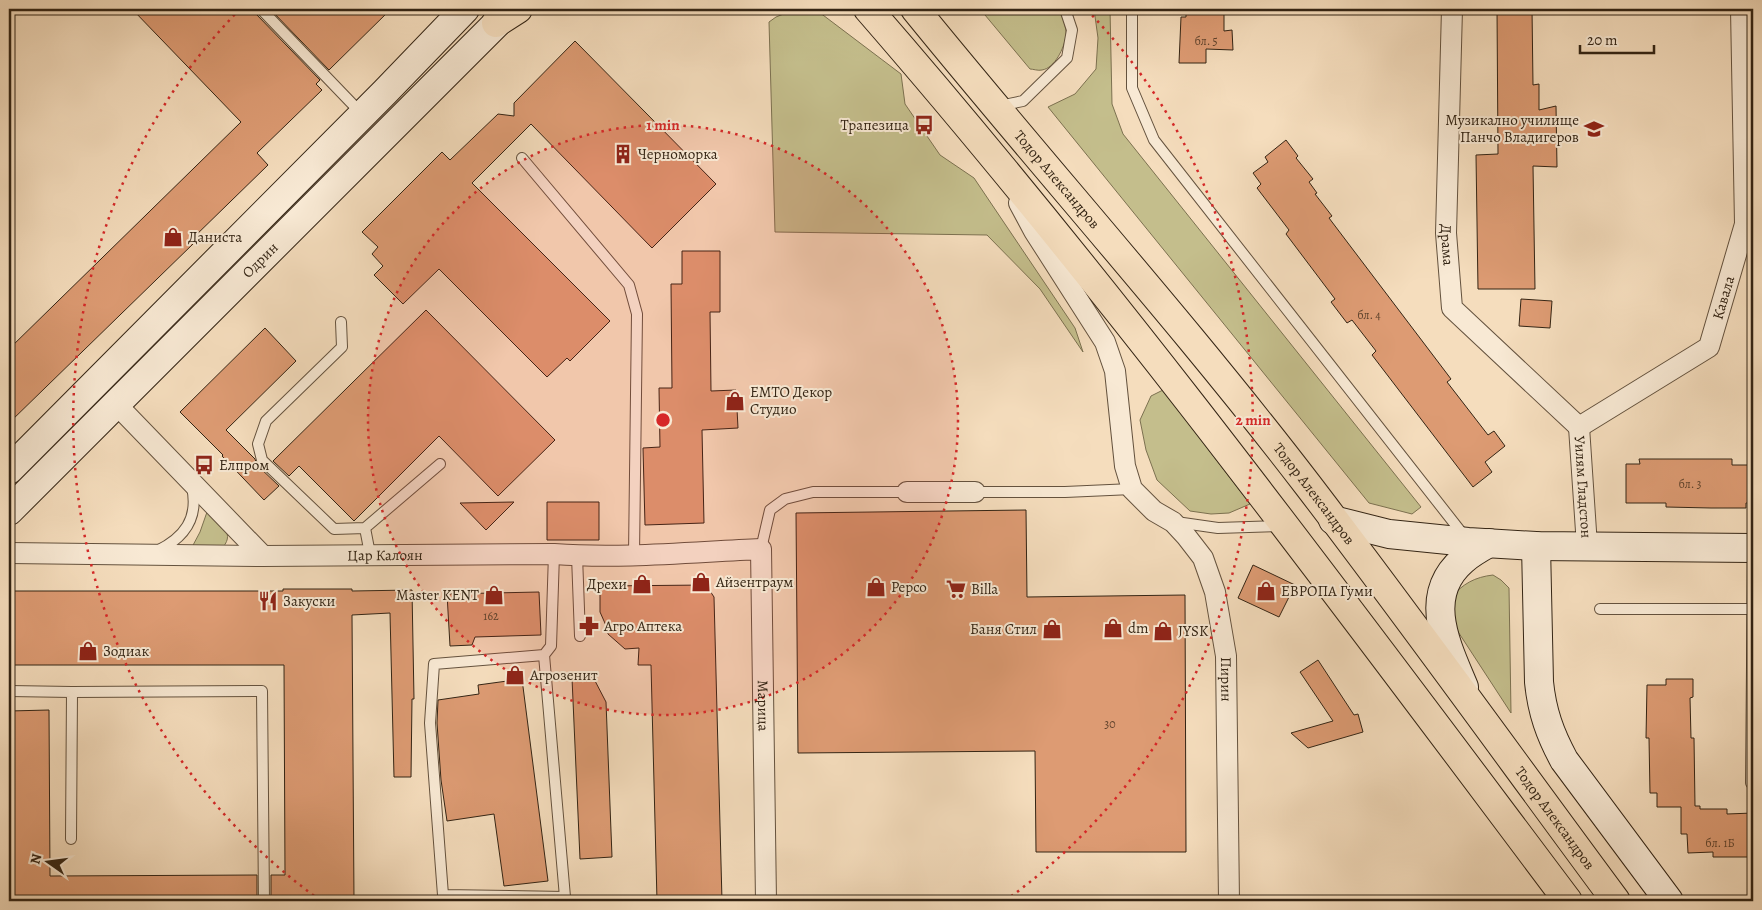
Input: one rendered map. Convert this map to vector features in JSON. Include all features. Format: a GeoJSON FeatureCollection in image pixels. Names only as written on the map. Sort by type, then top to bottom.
{"type":"FeatureCollection","features":[{"type":"Feature","properties":{"kind":"main road","name":"Одрин"},"geometry":{"type":"LineString","coordinates":[[9,470],[465,9]]}},
{"type":"Feature","properties":{"kind":"main road"},"geometry":{"type":"LineString","coordinates":[[868,9],[993,156],[1148,349],[1286,526],[1568,901]]}},
{"type":"Feature","properties":{"kind":"main road","name":"Тодор Александров"},"geometry":{"type":"LineString","coordinates":[[915,9],[1177,323],[1306,483],[1616,901]]}},
{"type":"Feature","properties":{"kind":"main road","name":"Одрин"},"geometry":{"type":"LineString","coordinates":[[9,511],[352,167],[508,14]]}},
{"type":"Feature","properties":{"kind":"main road"},"geometry":{"type":"LineString","coordinates":[[352,167],[362,114]]}},
{"type":"Feature","properties":{"kind":"main road"},"geometry":{"type":"LineString","coordinates":[[83,394],[116,404]]}},
{"type":"Feature","properties":{"kind":"main road"},"geometry":{"type":"LineString","coordinates":[[1333,520],[1389,534],[1536,546],[1753,548]]}},
{"type":"Feature","properties":{"kind":"main road"},"geometry":{"type":"LineString","coordinates":[[1472,707],[1443,633],[1440,601],[1444,586],[1461,561],[1479,542]]}},
{"type":"Feature","properties":{"kind":"main road"},"geometry":{"type":"LineString","coordinates":[[1536,546],[1539,682],[1541,705],[1552,737],[1564,760],[1669,901]]}},
{"type":"Feature","properties":{"kind":"street","name":"Драма"},"geometry":{"type":"LineString","coordinates":[[1452,9],[1446,233],[1452,308],[1579,427]]}},
{"type":"Feature","properties":{"kind":"street","name":"Кавала"},"geometry":{"type":"LineString","coordinates":[[1579,427],[1709,347],[1749,224],[1745,15]]}},
{"type":"Feature","properties":{"kind":"street"},"geometry":{"type":"LineString","coordinates":[[993,156],[1034,230],[1106,342],[1115,371],[1125,466],[1132,489]]}},
{"type":"Feature","properties":{"kind":"street"},"geometry":{"type":"LineString","coordinates":[[116,404],[263,556]]}},
{"type":"Feature","properties":{"kind":"street","name":"Уилям Гладстон"},"geometry":{"type":"LineString","coordinates":[[1579,427],[1587,546]]}},
{"type":"Feature","properties":{"kind":"street","name":"Пирин"},"geometry":{"type":"LineString","coordinates":[[1132,489],[1154,511],[1173,522],[1203,558],[1215,592],[1226,656],[1229,901]]}},
{"type":"Feature","properties":{"kind":"street"},"geometry":{"type":"LineString","coordinates":[[907,492],[975,492]]}},
{"type":"Feature","properties":{"kind":"street","name":"Цар Калоян"},"geometry":{"type":"LineString","coordinates":[[9,553],[263,556],[554,554],[577,556],[761,549]]}},
{"type":"Feature","properties":{"kind":"street","name":"Марица"},"geometry":{"type":"LineString","coordinates":[[761,549],[766,901]]}},
{"type":"Feature","properties":{"kind":"lane"},"geometry":{"type":"LineString","coordinates":[[261,9],[362,114]]}},
{"type":"Feature","properties":{"kind":"lane"},"geometry":{"type":"LineString","coordinates":[[995,107],[1023,102],[1067,58],[1072,30],[1065,9]]}},
{"type":"Feature","properties":{"kind":"lane"},"geometry":{"type":"LineString","coordinates":[[1132,9],[1132,88],[1154,140],[1479,542]]}},
{"type":"Feature","properties":{"kind":"lane"},"geometry":{"type":"LineString","coordinates":[[522,158],[629,285],[637,314],[634,555]]}},
{"type":"Feature","properties":{"kind":"lane"},"geometry":{"type":"LineString","coordinates":[[341,322],[342,347],[266,421],[258,444],[262,460],[334,529],[365,528],[440,464]]}},
{"type":"Feature","properties":{"kind":"lane"},"geometry":{"type":"LineString","coordinates":[[149,554],[173,543],[186,528],[193,513],[194,495],[191,483]]}},
{"type":"Feature","properties":{"kind":"lane"},"geometry":{"type":"LineString","coordinates":[[975,492],[1073,492],[1132,489]]}},
{"type":"Feature","properties":{"kind":"lane","name":"Марица"},"geometry":{"type":"LineString","coordinates":[[761,549],[770,510],[785,499],[813,492],[907,492]]}},
{"type":"Feature","properties":{"kind":"lane"},"geometry":{"type":"LineString","coordinates":[[1173,522],[1218,528],[1286,526]]}},
{"type":"Feature","properties":{"kind":"lane"},"geometry":{"type":"LineString","coordinates":[[365,528],[370,554]]}},
{"type":"Feature","properties":{"kind":"lane"},"geometry":{"type":"LineString","coordinates":[[1753,548],[1751,783],[1753,783]]}},
{"type":"Feature","properties":{"kind":"lane"},"geometry":{"type":"LineString","coordinates":[[544,655],[565,897],[443,895],[430,723],[434,664],[544,655],[552,646],[554,554]]}},
{"type":"Feature","properties":{"kind":"lane"},"geometry":{"type":"LineString","coordinates":[[577,556],[580,636]]}},
{"type":"Feature","properties":{"kind":"lane"},"geometry":{"type":"LineString","coordinates":[[1600,609],[1752,609]]}},
{"type":"Feature","properties":{"kind":"lane"},"geometry":{"type":"LineString","coordinates":[[9,691],[262,691],[264,901]]}},
{"type":"Feature","properties":{"kind":"lane"},"geometry":{"type":"LineString","coordinates":[[71,839],[72,692]]}},
{"type":"Feature","properties":{"kind":"shaded area"},"geometry":{"type":"Polygon","coordinates":[[[796,9],[815,9],[901,74],[905,104],[940,155],[974,178],[1075,328],[1083,352],[1040,289],[987,235],[775,232],[769,22],[796,9]]]}},
{"type":"Feature","properties":{"kind":"shaded area"},"geometry":{"type":"Polygon","coordinates":[[[980,9],[1059,9],[1064,22],[1066,36],[1055,62],[1051,66],[1040,70],[1030,69],[980,9]]]}},
{"type":"Feature","properties":{"kind":"shaded area"},"geometry":{"type":"Polygon","coordinates":[[[1094,9],[1110,9],[1112,104],[1123,134],[1421,507],[1412,514],[1369,503],[1048,107],[1075,94],[1096,69],[1098,38],[1094,9]]]}},
{"type":"Feature","properties":{"kind":"shaded area"},"geometry":{"type":"Polygon","coordinates":[[[1163,390],[1250,504],[1229,513],[1211,514],[1190,511],[1157,480],[1146,450],[1140,420],[1151,396],[1163,390]]]}},
{"type":"Feature","properties":{"kind":"shaded area"},"geometry":{"type":"Polygon","coordinates":[[[207,512],[227,532],[226,542],[223,547],[191,549],[200,532],[207,512]]]}},
{"type":"Feature","properties":{"kind":"shaded area"},"geometry":{"type":"Polygon","coordinates":[[[1493,575],[1509,588],[1511,713],[1453,624],[1451,598],[1469,582],[1480,577],[1493,575]]]}},
{"type":"Feature","properties":{"kind":"building"},"geometry":{"type":"Polygon","coordinates":[[[132,9],[254,9],[256,14],[320,80],[316,84],[322,90],[257,153],[268,165],[191,240],[194,243],[9,423],[9,349],[241,122],[132,9]]]}},
{"type":"Feature","properties":{"kind":"building"},"geometry":{"type":"Polygon","coordinates":[[[270,9],[391,9],[329,70],[270,9]]]}},
{"type":"Feature","properties":{"kind":"building"},"geometry":{"type":"Polygon","coordinates":[[[1186,9],[1224,9],[1224,31],[1232,30],[1233,50],[1206,49],[1206,63],[1179,63],[1181,17],[1186,17],[1186,9]]]}},
{"type":"Feature","properties":{"kind":"building"},"geometry":{"type":"Polygon","coordinates":[[[1497,9],[1532,9],[1533,85],[1539,84],[1539,110],[1556,106],[1557,167],[1533,166],[1535,289],[1478,289],[1476,155],[1498,154],[1497,9]]]}},
{"type":"Feature","properties":{"kind":"building"},"geometry":{"type":"Polygon","coordinates":[[[575,41],[716,184],[652,248],[531,124],[472,183],[610,321],[570,361],[567,358],[547,377],[439,269],[403,304],[374,275],[383,266],[372,254],[378,247],[362,232],[442,152],[450,160],[498,114],[514,116],[514,103],[575,41]]]}},
{"type":"Feature","properties":{"kind":"building"},"geometry":{"type":"Polygon","coordinates":[[[1286,140],[1298,156],[1296,158],[1313,179],[1309,182],[1317,193],[1315,194],[1332,216],[1329,218],[1451,379],[1447,382],[1488,435],[1494,431],[1505,446],[1485,462],[1492,472],[1473,487],[1372,355],[1376,351],[1352,320],[1347,323],[1331,302],[1335,299],[1286,234],[1289,230],[1257,188],[1261,184],[1253,173],[1268,162],[1265,157],[1286,140]]]}},
{"type":"Feature","properties":{"kind":"building"},"geometry":{"type":"Polygon","coordinates":[[[682,251],[720,251],[720,312],[710,312],[711,391],[736,390],[738,428],[702,430],[704,523],[645,525],[643,448],[660,447],[659,388],[672,388],[671,284],[682,284],[682,251]]]}},
{"type":"Feature","properties":{"kind":"building"},"geometry":{"type":"Polygon","coordinates":[[[1521,299],[1552,301],[1550,328],[1519,326],[1521,299]]]}},
{"type":"Feature","properties":{"kind":"building"},"geometry":{"type":"Polygon","coordinates":[[[426,310],[555,440],[498,496],[439,436],[354,521],[299,466],[289,476],[273,461],[426,310]]]}},
{"type":"Feature","properties":{"kind":"building"},"geometry":{"type":"Polygon","coordinates":[[[265,328],[296,361],[226,430],[255,459],[257,465],[279,486],[264,500],[180,412],[265,328]]]}},
{"type":"Feature","properties":{"kind":"building"},"geometry":{"type":"Polygon","coordinates":[[[1639,459],[1732,459],[1732,465],[1753,465],[1753,503],[1746,503],[1746,508],[1711,508],[1666,507],[1666,503],[1626,503],[1626,464],[1640,464],[1639,459]]]}},
{"type":"Feature","properties":{"kind":"building"},"geometry":{"type":"Polygon","coordinates":[[[514,502],[486,530],[460,503],[514,502]]]}},
{"type":"Feature","properties":{"kind":"building"},"geometry":{"type":"Polygon","coordinates":[[[547,502],[599,502],[599,540],[547,540],[547,502]]]}},
{"type":"Feature","properties":{"kind":"building"},"geometry":{"type":"Polygon","coordinates":[[[1026,510],[1027,597],[1185,595],[1186,852],[1036,852],[1035,751],[798,753],[796,513],[1026,510]]]}},
{"type":"Feature","properties":{"kind":"building","name":"ЕВРОПА Гуми"},"geometry":{"type":"Polygon","coordinates":[[[1253,565],[1295,585],[1279,617],[1238,598],[1253,565]]]}},
{"type":"Feature","properties":{"kind":"building"},"geometry":{"type":"Polygon","coordinates":[[[706,585],[714,597],[722,901],[657,901],[651,665],[638,665],[639,648],[625,649],[608,634],[600,612],[600,586],[706,585]]]}},
{"type":"Feature","properties":{"kind":"building"},"geometry":{"type":"Polygon","coordinates":[[[283,589],[412,590],[414,699],[412,699],[411,777],[394,777],[390,613],[352,615],[354,901],[271,901],[271,875],[285,875],[284,665],[9,665],[9,591],[283,591],[283,589]]]}},
{"type":"Feature","properties":{"kind":"building"},"geometry":{"type":"Polygon","coordinates":[[[539,592],[541,635],[475,637],[472,645],[450,646],[447,594],[539,592]]]}},
{"type":"Feature","properties":{"kind":"building"},"geometry":{"type":"Polygon","coordinates":[[[1318,660],[1354,715],[1358,714],[1363,732],[1308,748],[1291,733],[1333,721],[1300,672],[1318,660]]]}},
{"type":"Feature","properties":{"kind":"building"},"geometry":{"type":"Polygon","coordinates":[[[593,677],[606,702],[612,857],[580,859],[572,678],[593,677]]]}},
{"type":"Feature","properties":{"kind":"building"},"geometry":{"type":"Polygon","coordinates":[[[522,679],[548,881],[504,886],[494,814],[447,821],[441,780],[437,723],[438,700],[479,694],[478,685],[522,679]]]}},
{"type":"Feature","properties":{"kind":"building"},"geometry":{"type":"Polygon","coordinates":[[[1666,679],[1693,679],[1693,697],[1690,698],[1691,738],[1694,738],[1695,806],[1700,806],[1700,809],[1727,809],[1727,814],[1753,813],[1753,857],[1713,857],[1713,852],[1688,853],[1687,834],[1681,834],[1681,807],[1657,807],[1657,793],[1650,793],[1649,738],[1646,738],[1647,685],[1666,685],[1666,679]]]}},
{"type":"Feature","properties":{"kind":"building"},"geometry":{"type":"Polygon","coordinates":[[[49,710],[50,876],[257,875],[257,901],[9,901],[9,711],[49,710]]]}},
{"type":"Feature","properties":{"kind":"place","name":"Трапезица"},"geometry":{"type":"Point","coordinates":[924,125]}},
{"type":"Feature","properties":{"kind":"place","name":"Музикално училище Панчо Владигеров"},"geometry":{"type":"Point","coordinates":[1594,129]}},
{"type":"Feature","properties":{"kind":"place","name":"Черноморка"},"geometry":{"type":"Point","coordinates":[623,154]}},
{"type":"Feature","properties":{"kind":"place","name":"Даниста"},"geometry":{"type":"Point","coordinates":[173,237]}},
{"type":"Feature","properties":{"kind":"place","name":"ЕМТО Декор Студио"},"geometry":{"type":"Point","coordinates":[735,401]}},
{"type":"Feature","properties":{"kind":"place","name":"Елпром"},"geometry":{"type":"Point","coordinates":[204,465]}},
{"type":"Feature","properties":{"kind":"place","name":"Айзентраум"},"geometry":{"type":"Point","coordinates":[701,582]}},
{"type":"Feature","properties":{"kind":"place","name":"Дрехи"},"geometry":{"type":"Point","coordinates":[642,584]}},
{"type":"Feature","properties":{"kind":"place","name":"Pepco"},"geometry":{"type":"Point","coordinates":[876,587]}},
{"type":"Feature","properties":{"kind":"place","name":"Billa"},"geometry":{"type":"Point","coordinates":[956,589]}},
{"type":"Feature","properties":{"kind":"place","name":"ЕВРОПА Гуми"},"geometry":{"type":"Point","coordinates":[1266,591]}},
{"type":"Feature","properties":{"kind":"place","name":"Master KENT"},"geometry":{"type":"Point","coordinates":[494,595]}},
{"type":"Feature","properties":{"kind":"place","name":"Закуски"},"geometry":{"type":"Point","coordinates":[268,601]}},
{"type":"Feature","properties":{"kind":"place","name":"Агро Аптека"},"geometry":{"type":"Point","coordinates":[589,626]}},
{"type":"Feature","properties":{"kind":"place","name":"dm"},"geometry":{"type":"Point","coordinates":[1113,628]}},
{"type":"Feature","properties":{"kind":"place","name":"Баня Стил"},"geometry":{"type":"Point","coordinates":[1052,629]}},
{"type":"Feature","properties":{"kind":"place","name":"JYSK"},"geometry":{"type":"Point","coordinates":[1163,631]}},
{"type":"Feature","properties":{"kind":"place","name":"Зодиак"},"geometry":{"type":"Point","coordinates":[88,651]}},
{"type":"Feature","properties":{"kind":"place","name":"Агрозенит"},"geometry":{"type":"Point","coordinates":[515,675]}}]}
